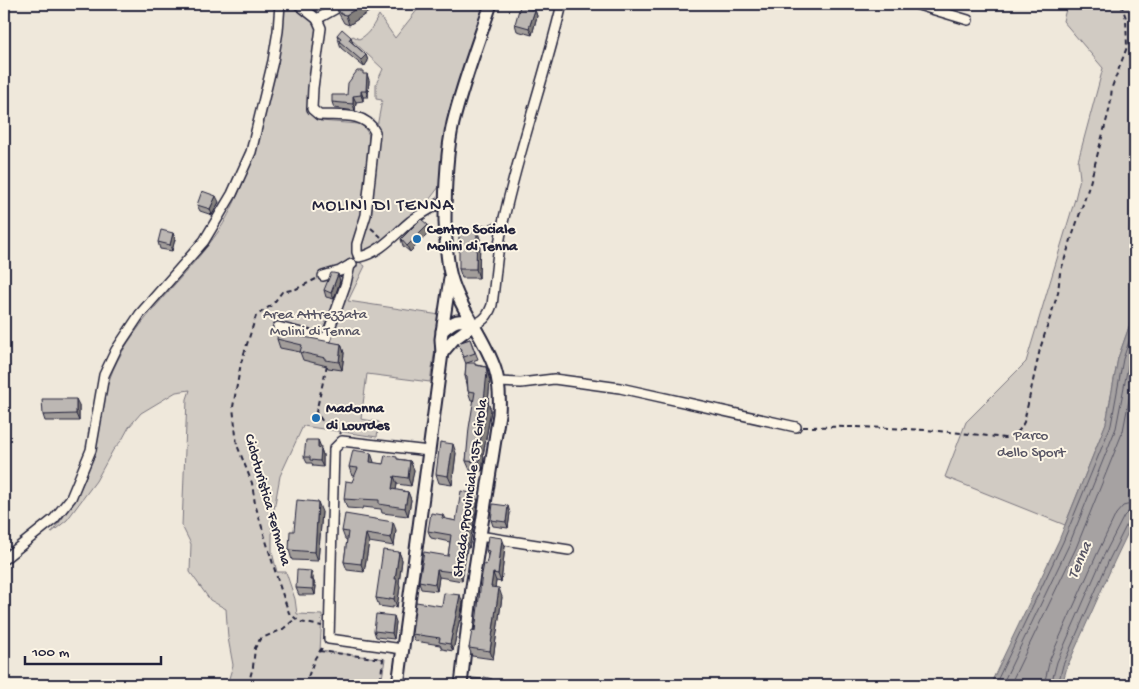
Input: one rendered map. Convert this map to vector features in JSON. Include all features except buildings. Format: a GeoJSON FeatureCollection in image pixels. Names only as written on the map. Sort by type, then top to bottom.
{"type":"FeatureCollection","features":[{"type":"Feature","properties":{"kind":"main road","name":"Strada Provinciale 157 Girola"},"geometry":{"type":"LineString","coordinates":[[461,685],[472,587],[499,414],[500,390],[495,369],[487,350],[462,306],[451,276],[445,200],[448,156],[454,123],[491,4]]}},
{"type":"Feature","properties":{"kind":"main road","name":"Strada Provinciale 157 Girola"},"geometry":{"type":"LineString","coordinates":[[398,685],[442,353],[442,331],[451,276]]}},
{"type":"Feature","properties":{"kind":"main road"},"geometry":{"type":"LineString","coordinates":[[442,331],[451,323],[458,321],[464,320],[473,325],[453,340],[442,353]]}},
{"type":"Feature","properties":{"kind":"street"},"geometry":{"type":"LineString","coordinates":[[4,558],[54,519],[71,498],[91,450],[104,374],[116,350],[140,314],[204,241],[232,194],[251,152],[273,61],[280,4]]}},
{"type":"Feature","properties":{"kind":"street"},"geometry":{"type":"LineString","coordinates":[[298,4],[317,19],[322,28],[313,88],[312,109],[319,115],[356,117],[372,125],[375,132],[366,214],[357,244],[357,252],[360,257]]}},
{"type":"Feature","properties":{"kind":"street"},"geometry":{"type":"LineString","coordinates":[[317,19],[344,4]]}},
{"type":"Feature","properties":{"kind":"street"},"geometry":{"type":"LineString","coordinates":[[473,325],[481,322],[489,314],[492,305],[503,221],[551,51],[562,4]]}},
{"type":"Feature","properties":{"kind":"street"},"geometry":{"type":"LineString","coordinates":[[915,4],[968,20]]}},
{"type":"Feature","properties":{"kind":"street"},"geometry":{"type":"LineString","coordinates":[[323,276],[350,265],[360,257],[366,256],[390,240],[412,221],[445,200]]}},
{"type":"Feature","properties":{"kind":"street"},"geometry":{"type":"LineString","coordinates":[[278,327],[326,339],[346,283],[350,265]]}},
{"type":"Feature","properties":{"kind":"street"},"geometry":{"type":"LineString","coordinates":[[498,382],[521,383],[554,379],[620,388],[796,427]]}},
{"type":"Feature","properties":{"kind":"street"},"geometry":{"type":"LineString","coordinates":[[403,649],[329,639],[334,449],[342,441],[429,451]]}},
{"type":"Feature","properties":{"kind":"street"},"geometry":{"type":"LineString","coordinates":[[480,536],[569,550]]}},
{"type":"Feature","properties":{"kind":"path"},"geometry":{"type":"LineString","coordinates":[[796,427],[849,426],[914,429],[1004,438],[1015,436],[1020,430],[1024,422],[1040,350],[1058,292],[1060,273],[1090,183],[1110,107],[1112,87],[1127,47],[1126,18],[1121,4]]}},
{"type":"Feature","properties":{"kind":"path"},"geometry":{"type":"LineString","coordinates":[[366,214],[368,225],[382,237],[390,240]]}},
{"type":"Feature","properties":{"kind":"path"},"geometry":{"type":"LineString","coordinates":[[446,228],[471,229],[503,221]]}},
{"type":"Feature","properties":{"kind":"path","name":"Cicloturistica Fermana"},"geometry":{"type":"LineString","coordinates":[[295,618],[289,613],[278,584],[255,504],[252,483],[237,444],[233,407],[241,363],[256,316],[273,304],[282,292],[296,289],[323,276]]}},
{"type":"Feature","properties":{"kind":"path"},"geometry":{"type":"LineString","coordinates":[[328,360],[316,412],[323,422],[340,431],[342,441]]}},
{"type":"Feature","properties":{"kind":"path"},"geometry":{"type":"LineString","coordinates":[[248,685],[253,667],[255,648],[260,639],[283,629],[295,618],[300,622],[329,627]]}},
{"type":"Feature","properties":{"kind":"path"},"geometry":{"type":"LineString","coordinates":[[304,685],[315,658],[329,639]]}},
{"type":"Feature","properties":{"kind":"path"},"geometry":{"type":"LineString","coordinates":[[320,651],[383,659],[380,685]]}},
{"type":"Feature","properties":{"kind":"green space","name":"Area Attrezzata Molini di Tenna"},"geometry":{"type":"Polygon","coordinates":[[[281,4],[296,4],[318,25],[311,112],[320,121],[359,124],[364,127],[369,135],[362,219],[354,256],[352,257],[365,266],[348,301],[440,315],[430,382],[367,374],[361,419],[379,422],[377,437],[303,426],[280,476],[272,521],[272,552],[277,572],[286,572],[295,599],[297,614],[322,615],[320,651],[385,659],[381,685],[227,685],[233,665],[228,638],[226,609],[210,600],[190,572],[191,544],[182,526],[187,399],[190,390],[176,392],[141,413],[113,450],[96,481],[67,520],[51,533],[70,507],[85,479],[92,458],[106,391],[122,352],[147,316],[218,232],[238,194],[254,153],[281,4]]]}},
{"type":"Feature","properties":{"kind":"green space"},"geometry":{"type":"Polygon","coordinates":[[[422,4],[486,4],[445,133],[439,187],[429,200],[387,239],[362,253],[360,252],[382,100],[376,99],[376,84],[383,69],[350,38],[353,36],[359,39],[366,35],[379,15],[395,38],[422,4]]]}},
{"type":"Feature","properties":{"kind":"green space","name":"Parco dello Sport"},"geometry":{"type":"Polygon","coordinates":[[[1093,4],[1135,4],[1135,310],[1118,358],[1106,423],[1065,525],[945,477],[966,422],[1026,362],[1075,199],[1080,178],[1078,161],[1103,68],[1063,21],[1066,9],[1093,4]]]}},
{"type":"Feature","properties":{"kind":"water","name":"Tenna"},"geometry":{"type":"Polygon","coordinates":[[[1135,310],[1135,518],[1067,667],[1062,685],[990,685],[1059,540],[1106,423],[1118,358],[1135,310]]]}},
{"type":"Feature","properties":{"kind":"place","name":"Centro Sociale Molini di Tenna"},"geometry":{"type":"Point","coordinates":[417,239]}},
{"type":"Feature","properties":{"kind":"place","name":"Madonna di Lourdes"},"geometry":{"type":"Point","coordinates":[316,418]}},
{"type":"Feature","properties":{"kind":"district","name":"MOLINI DI TENNA"},"geometry":{"type":"Point","coordinates":[383,206]}}]}
